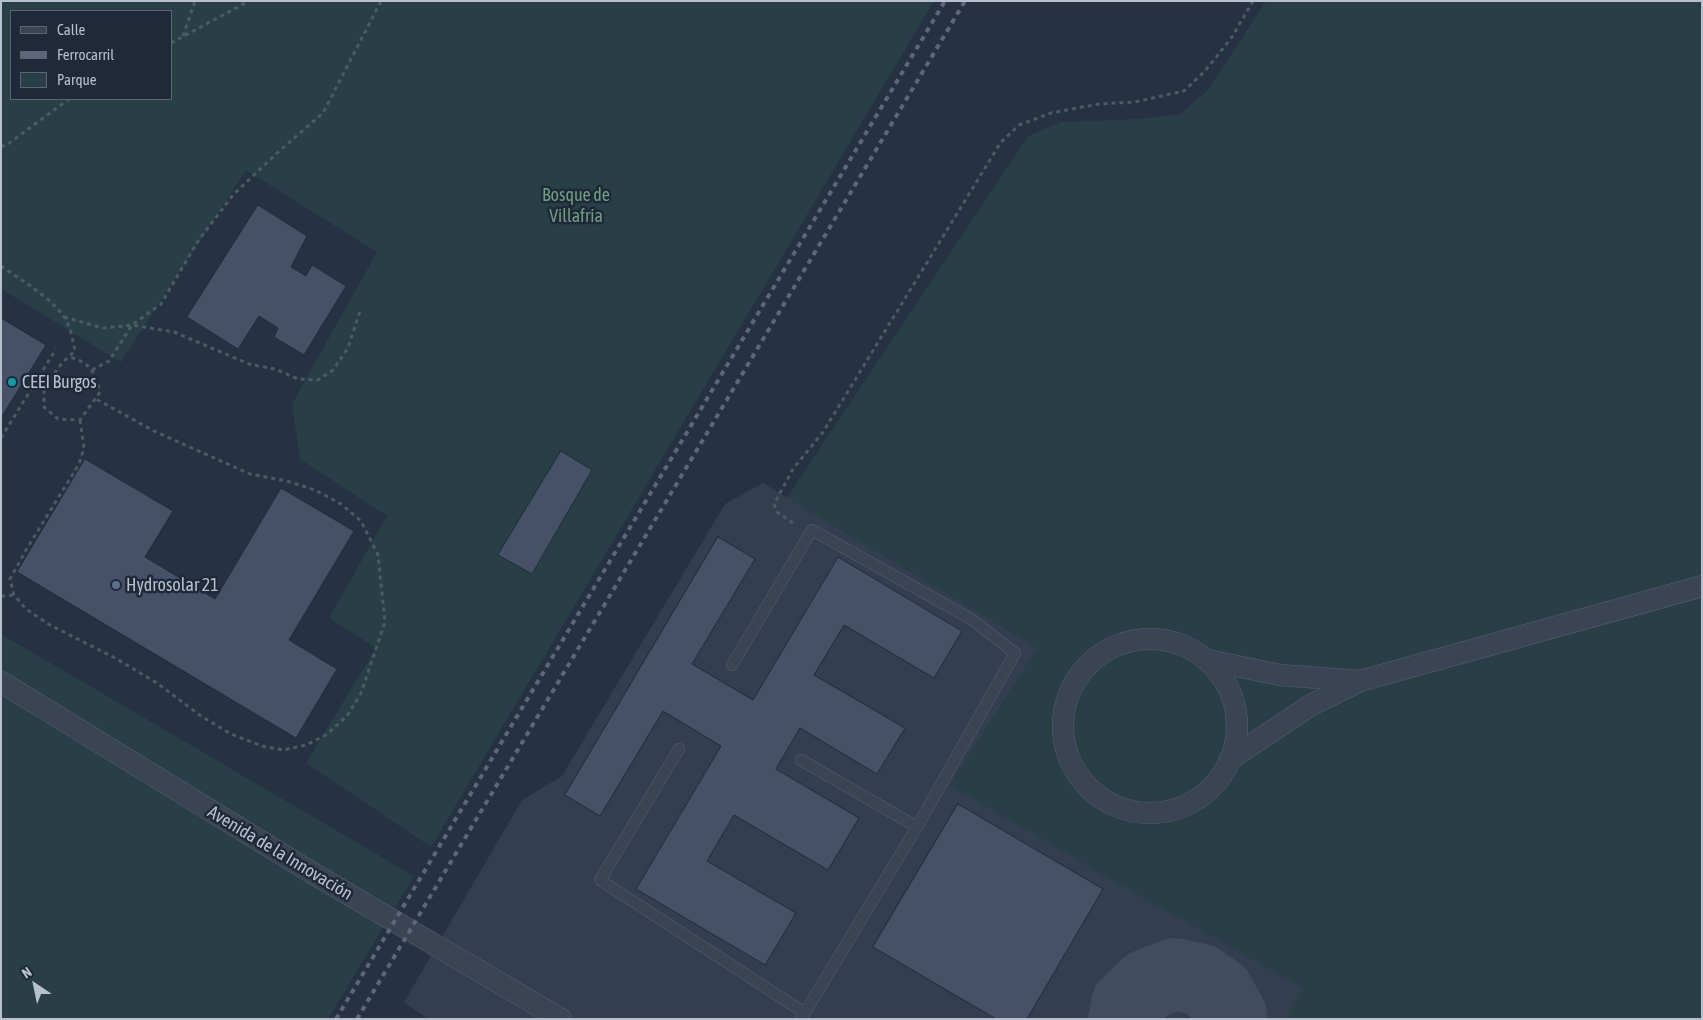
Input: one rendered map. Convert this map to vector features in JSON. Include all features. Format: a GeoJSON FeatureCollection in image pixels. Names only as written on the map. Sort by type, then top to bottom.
{"type":"FeatureCollection","features":[{"type":"Feature","properties":{"kind":"street"},"geometry":{"type":"LineString","coordinates":[[1230,759],[1311,705],[1360,681],[1702,586]]}},
{"type":"Feature","properties":{"kind":"street"},"geometry":{"type":"LineString","coordinates":[[1136,640],[1165,640],[1192,649],[1214,667],[1230,691],[1237,718],[1235,747],[1230,759],[1224,773],[1205,794],[1180,808],[1151,814],[1122,809],[1097,796],[1077,774],[1065,748],[1063,719],[1070,691],[1086,667],[1109,649],[1136,640]]}},
{"type":"Feature","properties":{"kind":"street"},"geometry":{"type":"LineString","coordinates":[[1207,660],[1280,675],[1360,681]]}},
{"type":"Feature","properties":{"kind":"street","name":"Avenida de la Innovación"},"geometry":{"type":"LineString","coordinates":[[1,682],[314,874],[561,1019]]}},
{"type":"Feature","properties":{"kind":"lane"},"geometry":{"type":"LineString","coordinates":[[679,749],[600,880],[803,1016],[917,827],[1015,653],[971,619],[812,530],[732,665]]}},
{"type":"Feature","properties":{"kind":"lane"},"geometry":{"type":"LineString","coordinates":[[801,760],[917,827]]}},
{"type":"Feature","properties":{"kind":"path"},"geometry":{"type":"LineString","coordinates":[[182,37],[195,1]]}},
{"type":"Feature","properties":{"kind":"path"},"geometry":{"type":"LineString","coordinates":[[172,42],[249,1]]}},
{"type":"Feature","properties":{"kind":"path"},"geometry":{"type":"LineString","coordinates":[[92,370],[109,361],[132,326],[161,304],[198,241],[233,195],[323,113],[381,1]]}},
{"type":"Feature","properties":{"kind":"path"},"geometry":{"type":"LineString","coordinates":[[812,530],[791,522],[777,512],[774,504],[793,469],[822,432],[1001,142],[1019,125],[1051,113],[1099,104],[1135,102],[1184,92],[1206,71],[1232,37],[1253,1]]}},
{"type":"Feature","properties":{"kind":"path"},"geometry":{"type":"LineString","coordinates":[[1,147],[8,144],[68,100]]}},
{"type":"Feature","properties":{"kind":"path"},"geometry":{"type":"LineString","coordinates":[[1,266],[35,290],[64,318],[71,333],[75,351],[44,387],[44,407],[58,419],[80,420]]}},
{"type":"Feature","properties":{"kind":"path"},"geometry":{"type":"LineString","coordinates":[[64,318],[103,328],[132,326],[174,332],[249,364],[275,369],[298,379],[318,380],[333,370],[348,348],[361,308]]}},
{"type":"Feature","properties":{"kind":"path"},"geometry":{"type":"LineString","coordinates":[[1,438],[56,349]]}},
{"type":"Feature","properties":{"kind":"path"},"geometry":{"type":"LineString","coordinates":[[69,357],[81,360],[92,370],[97,379],[100,392],[80,420],[84,448],[79,464],[10,578],[14,595],[26,609],[50,625],[115,658],[157,683],[201,716],[231,734],[262,746],[283,750],[306,745],[326,735],[347,716],[361,693],[385,622],[378,555],[361,521],[341,504],[315,490],[287,481],[250,474],[154,431],[96,399]]}},
{"type":"Feature","properties":{"kind":"path"},"geometry":{"type":"LineString","coordinates":[[1,596],[14,595]]}},
{"type":"Feature","properties":{"kind":"shaded area"},"geometry":{"type":"Polygon","coordinates":[[[763,483],[1038,648],[950,785],[1702,1019],[428,1019],[404,1002],[522,800],[562,776],[725,504],[763,483]]]}},
{"type":"Feature","properties":{"kind":"green space","name":"Bosque de Villafría"},"geometry":{"type":"Polygon","coordinates":[[[1,1],[934,1],[431,847],[306,763],[376,648],[329,618],[387,516],[300,459],[292,404],[377,252],[246,170],[121,362],[1,289],[1,1]]]}},
{"type":"Feature","properties":{"kind":"green space"},"geometry":{"type":"Polygon","coordinates":[[[1266,1],[1702,1],[1702,1019],[1286,1019],[1303,988],[1110,879],[950,785],[1038,648],[787,498],[1028,136],[1061,122],[1139,119],[1180,114],[1208,90],[1266,1]]]}},
{"type":"Feature","properties":{"kind":"green space"},"geometry":{"type":"Polygon","coordinates":[[[1,634],[414,876],[328,1019],[1,1019],[1,634]]]}},
{"type":"Feature","properties":{"kind":"building"},"geometry":{"type":"Polygon","coordinates":[[[258,205],[307,236],[291,267],[306,276],[312,265],[346,286],[304,355],[274,337],[278,328],[259,316],[238,349],[187,317],[258,205]]]}},
{"type":"Feature","properties":{"kind":"building","name":"CEEI Burgos"},"geometry":{"type":"Polygon","coordinates":[[[1,318],[46,345],[1,418],[1,318]]]}},
{"type":"Feature","properties":{"kind":"building"},"geometry":{"type":"Polygon","coordinates":[[[561,451],[592,470],[532,574],[498,555],[561,451]]]}},
{"type":"Feature","properties":{"kind":"building","name":"Hydrosolar 21"},"geometry":{"type":"Polygon","coordinates":[[[85,459],[173,511],[145,557],[215,599],[281,488],[354,531],[289,640],[337,669],[296,738],[17,572],[85,459]]]}},
{"type":"Feature","properties":{"kind":"building"},"geometry":{"type":"Polygon","coordinates":[[[718,537],[755,559],[692,664],[753,700],[838,557],[962,631],[934,678],[844,625],[814,675],[905,728],[877,774],[800,728],[776,769],[859,818],[828,870],[734,815],[707,861],[796,913],[765,965],[636,889],[721,746],[663,711],[600,816],[565,795],[718,537]]]}},
{"type":"Feature","properties":{"kind":"building"},"geometry":{"type":"Polygon","coordinates":[[[958,804],[1103,889],[1027,1019],[996,1019],[873,947],[958,804]]]}},
{"type":"Feature","properties":{"kind":"taxiway"},"geometry":{"type":"LineString","coordinates":[[1124,1019],[1127,1004],[1147,985],[1174,974],[1199,979],[1218,992],[1231,1015],[1231,1019]]}},
{"type":"Feature","properties":{"kind":"railway"},"geometry":{"type":"LineString","coordinates":[[336,1019],[945,1]]}},
{"type":"Feature","properties":{"kind":"railway"},"geometry":{"type":"LineString","coordinates":[[357,1019],[965,1]]}},
{"type":"Feature","properties":{"kind":"place","name":"CEEI Burgos"},"geometry":{"type":"Point","coordinates":[12,382]}},
{"type":"Feature","properties":{"kind":"place","name":"Hydrosolar 21"},"geometry":{"type":"Point","coordinates":[116,585]}}]}
